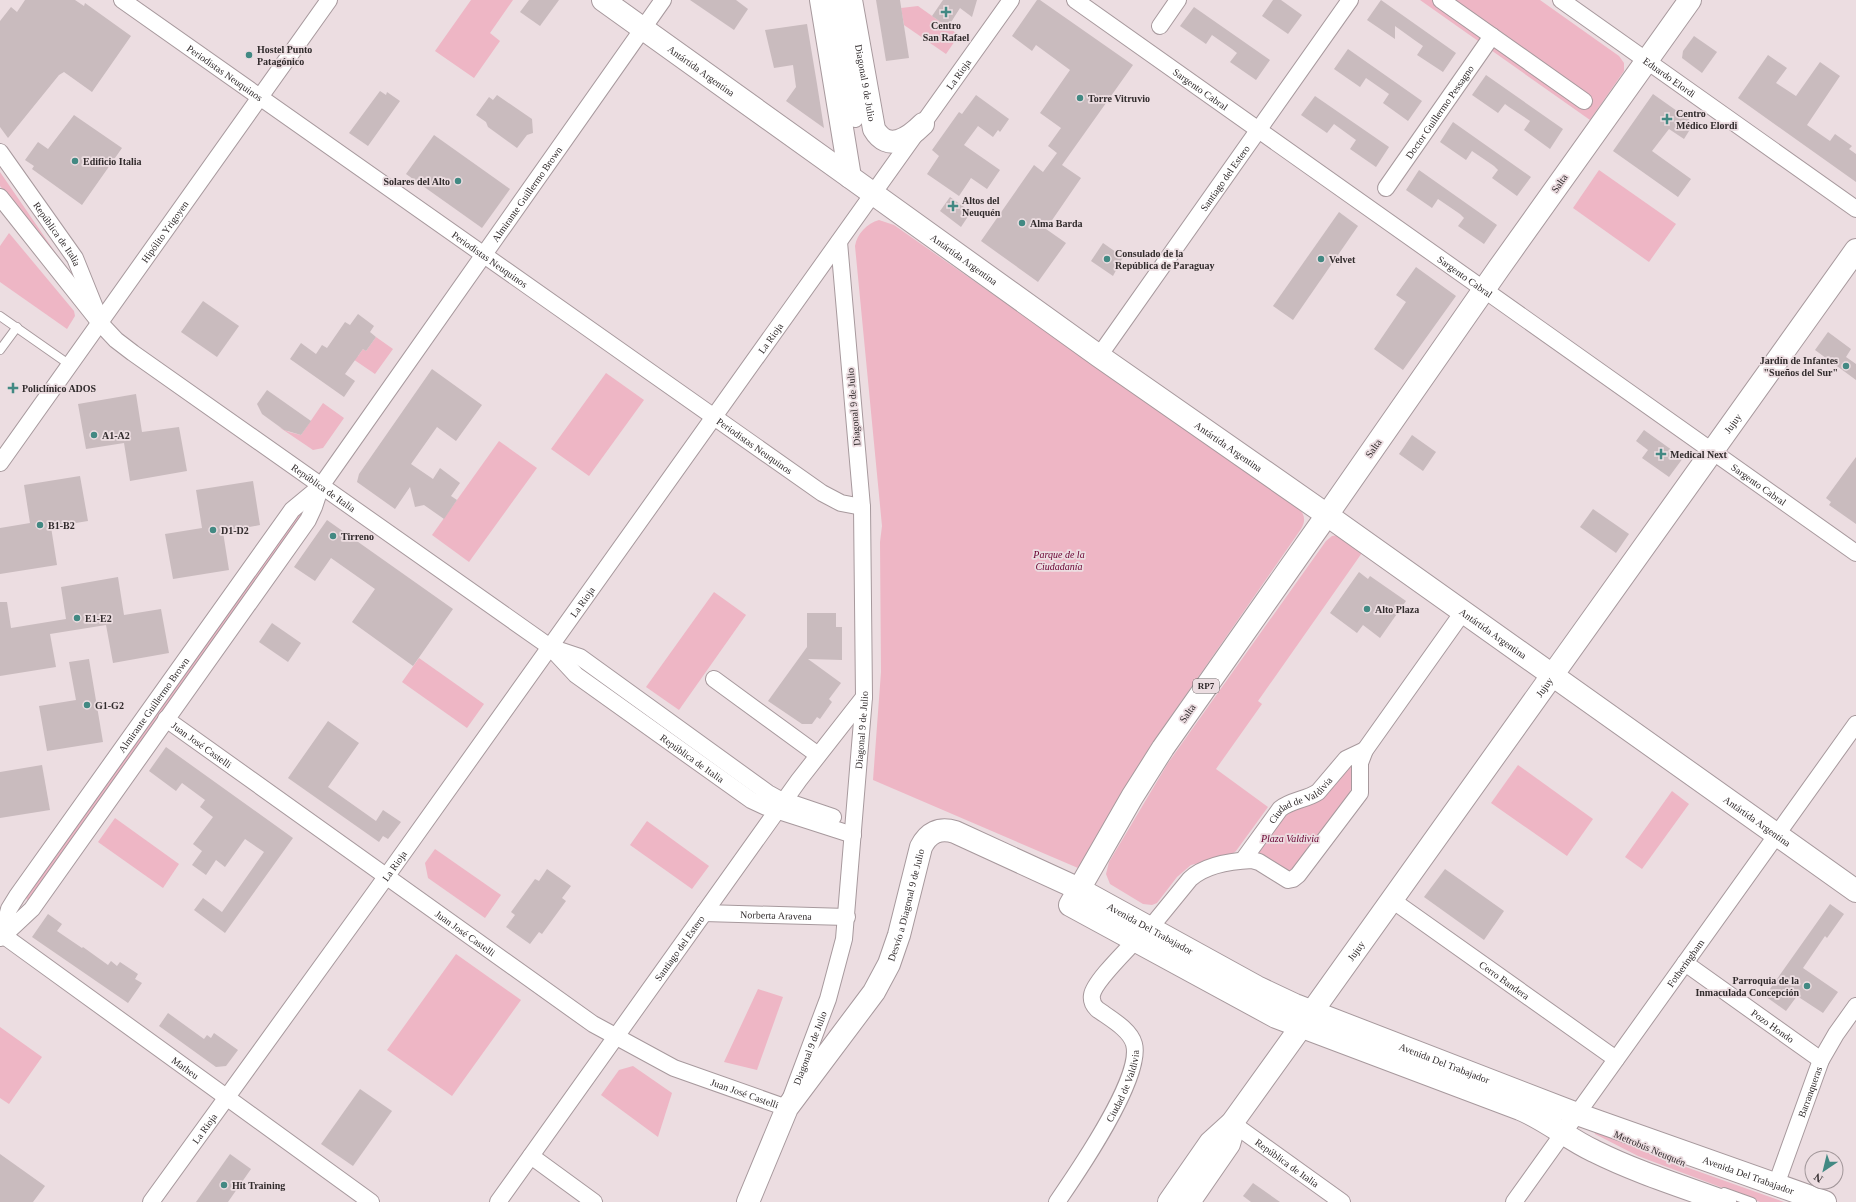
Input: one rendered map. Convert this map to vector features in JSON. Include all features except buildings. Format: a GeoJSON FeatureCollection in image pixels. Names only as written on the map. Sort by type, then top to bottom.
{"type":"FeatureCollection","features":[{"type":"Feature","properties":{"kind":"main road","name":"Antártida Argentina"},"geometry":{"type":"LineString","coordinates":[[603,0],[1099,356],[1327,515],[1856,891]]}},
{"type":"Feature","properties":{"kind":"main road","name":"Diagonal 9 de Julio"},"geometry":{"type":"LineString","coordinates":[[821,0],[855,119],[892,142],[898,142],[910,137],[923,124]]}},
{"type":"Feature","properties":{"kind":"main road","name":"Diagonal 9 de Julio"},"geometry":{"type":"LineString","coordinates":[[850,177],[855,119],[851,0]]}},
{"type":"Feature","properties":{"kind":"main road","name":"Salta"},"geometry":{"type":"LineString","coordinates":[[1074,897],[1159,754],[1484,289],[1690,0]]}},
{"type":"Feature","properties":{"kind":"main road","name":"Jujuy"},"geometry":{"type":"LineString","coordinates":[[1169,1202],[1210,1143],[1232,1123],[1553,676],[1856,250]]}},
{"type":"Feature","properties":{"kind":"main road","name":"Desvío a Diagonal 9 de Julio"},"geometry":{"type":"LineString","coordinates":[[787,1108],[882,979],[895,950],[921,847],[924,841],[935,831],[942,830],[955,832],[1074,897]]}},
{"type":"Feature","properties":{"kind":"main road","name":"Avenida Del Trabajador"},"geometry":{"type":"LineString","coordinates":[[1074,897],[1143,934],[1257,987],[1306,1019],[1542,1118],[1605,1157],[1721,1195]]}},
{"type":"Feature","properties":{"kind":"main road","name":"Avenida Del Trabajador"},"geometry":{"type":"LineString","coordinates":[[1306,1019],[1826,1202]]}},
{"type":"Feature","properties":{"kind":"main road","name":"Diagonal 9 de Julio"},"geometry":{"type":"LineString","coordinates":[[748,1202],[787,1108]]}},
{"type":"Feature","properties":{"kind":"main road","name":"Jujuy"},"geometry":{"type":"LineString","coordinates":[[1189,1202],[1229,1144],[1232,1123]]}},
{"type":"Feature","properties":{"kind":"street","name":"Periodistas Neuquinos"},"geometry":{"type":"LineString","coordinates":[[122,0],[830,499],[841,503],[862,507]]}},
{"type":"Feature","properties":{"kind":"street","name":"Hipólito Yrigoyen"},"geometry":{"type":"LineString","coordinates":[[0,462],[329,0]]}},
{"type":"Feature","properties":{"kind":"street","name":"Almirante Guillermo Brown"},"geometry":{"type":"LineString","coordinates":[[1,936],[9,909],[17,896],[292,510],[321,486],[663,0]]}},
{"type":"Feature","properties":{"kind":"street"},"geometry":{"type":"LineString","coordinates":[[835,0],[855,119]]}},
{"type":"Feature","properties":{"kind":"street","name":"La Rioja"},"geometry":{"type":"LineString","coordinates":[[151,1202],[386,877],[1011,0]]}},
{"type":"Feature","properties":{"kind":"street","name":"Sargento Cabral"},"geometry":{"type":"LineString","coordinates":[[1075,0],[1856,553]]}},
{"type":"Feature","properties":{"kind":"street"},"geometry":{"type":"LineString","coordinates":[[1160,26],[1178,0]]}},
{"type":"Feature","properties":{"kind":"street","name":"Santiago del Estero"},"geometry":{"type":"LineString","coordinates":[[1099,356],[1350,0]]}},
{"type":"Feature","properties":{"kind":"street"},"geometry":{"type":"LineString","coordinates":[[1441,0],[1584,101]]}},
{"type":"Feature","properties":{"kind":"street","name":"Eduardo Elordi"},"geometry":{"type":"LineString","coordinates":[[1561,0],[1856,209]]}},
{"type":"Feature","properties":{"kind":"street","name":"Doctor Guillermo Pessagno"},"geometry":{"type":"LineString","coordinates":[[1386,188],[1492,36]]}},
{"type":"Feature","properties":{"kind":"street","name":"República de Italia"},"geometry":{"type":"LineString","coordinates":[[0,152],[75,258],[100,323]]}},
{"type":"Feature","properties":{"kind":"street","name":"República de Italia"},"geometry":{"type":"LineString","coordinates":[[0,197],[100,323],[116,340],[133,354],[550,647],[576,675],[751,800],[780,806],[853,829]]}},
{"type":"Feature","properties":{"kind":"street","name":"Diagonal 9 de Julio"},"geometry":{"type":"LineString","coordinates":[[787,1108],[798,1082],[834,979],[844,939],[864,697],[862,507],[839,242]]}},
{"type":"Feature","properties":{"kind":"street","name":"Almirante Guillermo Brown"},"geometry":{"type":"LineString","coordinates":[[1,936],[21,921],[32,909],[308,520],[321,486]]}},
{"type":"Feature","properties":{"kind":"street","name":"Ciudad de Valdivia"},"geometry":{"type":"LineString","coordinates":[[1057,1202],[1102,1131],[1116,1105],[1132,1069],[1136,1056],[1132,1040],[1122,1028],[1092,1004],[1092,995],[1099,982],[1196,873],[1206,868],[1243,860],[1252,860],[1259,862],[1288,880],[1293,879],[1360,793],[1360,763],[1365,750],[1463,612]]}},
{"type":"Feature","properties":{"kind":"street"},"geometry":{"type":"LineString","coordinates":[[714,679],[818,754]]}},
{"type":"Feature","properties":{"kind":"street","name":"Santiago del Estero"},"geometry":{"type":"LineString","coordinates":[[498,1202],[780,806],[818,754],[864,697]]}},
{"type":"Feature","properties":{"kind":"street","name":"Juan José Castelli"},"geometry":{"type":"LineString","coordinates":[[166,719],[580,1016],[674,1068],[787,1108]]}},
{"type":"Feature","properties":{"kind":"street","name":"Fotheringham"},"geometry":{"type":"LineString","coordinates":[[1514,1202],[1856,724]]}},
{"type":"Feature","properties":{"kind":"street","name":"Ciudad de Valdivia"},"geometry":{"type":"LineString","coordinates":[[1243,860],[1280,809],[1286,805],[1312,796],[1318,792],[1346,759],[1365,750]]}},
{"type":"Feature","properties":{"kind":"street","name":"Cerro Bandera"},"geometry":{"type":"LineString","coordinates":[[1392,900],[1616,1059]]}},
{"type":"Feature","properties":{"kind":"street","name":"Norberta Aravena"},"geometry":{"type":"LineString","coordinates":[[704,913],[847,917]]}},
{"type":"Feature","properties":{"kind":"street","name":"Matheu"},"geometry":{"type":"LineString","coordinates":[[1,936],[371,1202]]}},
{"type":"Feature","properties":{"kind":"street","name":"Pozo Hondo"},"geometry":{"type":"LineString","coordinates":[[1685,963],[1822,1060]]}},
{"type":"Feature","properties":{"kind":"street","name":"Barranqueras"},"geometry":{"type":"LineString","coordinates":[[1776,1184],[1822,1060],[1836,1034],[1856,1006]]}},
{"type":"Feature","properties":{"kind":"street","name":"República de Italia"},"geometry":{"type":"LineString","coordinates":[[1232,1123],[1342,1202]]}},
{"type":"Feature","properties":{"kind":"street"},"geometry":{"type":"LineString","coordinates":[[531,1156],[594,1202]]}},
{"type":"Feature","properties":{"kind":"lane"},"geometry":{"type":"LineString","coordinates":[[0,316],[70,365]]}},
{"type":"Feature","properties":{"kind":"lane"},"geometry":{"type":"LineString","coordinates":[[0,350],[17,327]]}},
{"type":"Feature","properties":{"kind":"lane","name":"Metrobús Neuquén"},"geometry":{"type":"LineString","coordinates":[[1577,1114],[1634,1144]]}},
{"type":"Feature","properties":{"kind":"lane","name":"Metrobús Neuquén"},"geometry":{"type":"LineString","coordinates":[[1564,1133],[1622,1154]]}},
{"type":"Feature","properties":{"kind":"lane"},"geometry":{"type":"LineString","coordinates":[[1721,1195],[1752,1202]]}},
{"type":"Feature","properties":{"kind":"green space"},"geometry":{"type":"Polygon","coordinates":[[[471,0],[513,0],[490,33],[500,41],[474,78],[435,51],[471,0]]]}},
{"type":"Feature","properties":{"kind":"green space"},"geometry":{"type":"Polygon","coordinates":[[[1420,0],[1540,0],[1619,56],[1624,63],[1624,71],[1590,120],[1420,0]]]}},
{"type":"Feature","properties":{"kind":"green space"},"geometry":{"type":"Polygon","coordinates":[[[918,6],[959,35],[946,54],[904,25],[901,8],[918,6]]]}},
{"type":"Feature","properties":{"kind":"green space"},"geometry":{"type":"Polygon","coordinates":[[[1599,170],[1676,224],[1649,262],[1573,208],[1599,170]]]}},
{"type":"Feature","properties":{"kind":"green space"},"geometry":{"type":"Polygon","coordinates":[[[0,172],[68,271],[0,186],[0,172]]]}},
{"type":"Feature","properties":{"kind":"green space","name":"Parque de la Ciudadanía"},"geometry":{"type":"Polygon","coordinates":[[[879,220],[894,225],[1298,508],[1303,515],[1304,523],[1301,529],[1151,745],[1078,868],[873,780],[881,672],[880,542],[882,526],[855,246],[860,233],[867,226],[879,220]]]}},
{"type":"Feature","properties":{"kind":"green space"},"geometry":{"type":"Polygon","coordinates":[[[9,233],[74,311],[75,316],[67,329],[0,282],[0,246],[9,233]]]}},
{"type":"Feature","properties":{"kind":"green space"},"geometry":{"type":"Polygon","coordinates":[[[376,337],[393,349],[375,374],[350,357],[353,352],[358,356],[363,349],[366,351],[376,337]]]}},
{"type":"Feature","properties":{"kind":"green space"},"geometry":{"type":"Polygon","coordinates":[[[606,373],[644,400],[589,476],[551,449],[606,373]]]}},
{"type":"Feature","properties":{"kind":"green space"},"geometry":{"type":"Polygon","coordinates":[[[323,403],[344,418],[323,448],[313,450],[279,427],[289,432],[301,435],[323,403]]]}},
{"type":"Feature","properties":{"kind":"green space"},"geometry":{"type":"Polygon","coordinates":[[[499,441],[537,468],[469,562],[432,535],[499,441]]]}},
{"type":"Feature","properties":{"kind":"green space"},"geometry":{"type":"Polygon","coordinates":[[[298,513],[302,515],[29,901],[27,900],[25,896],[298,513]]]}},
{"type":"Feature","properties":{"kind":"green space"},"geometry":{"type":"Polygon","coordinates":[[[1339,535],[1364,550],[1258,701],[1262,704],[1216,769],[1268,807],[1236,851],[1231,855],[1191,865],[1177,877],[1157,903],[1152,905],[1143,904],[1110,884],[1106,874],[1109,862],[1168,763],[1326,541],[1332,536],[1339,535]]]}},
{"type":"Feature","properties":{"kind":"green space"},"geometry":{"type":"Polygon","coordinates":[[[714,592],[746,615],[679,710],[646,687],[714,592]]]}},
{"type":"Feature","properties":{"kind":"green space"},"geometry":{"type":"Polygon","coordinates":[[[419,658],[484,704],[467,728],[402,682],[419,658]]]}},
{"type":"Feature","properties":{"kind":"green space","name":"Plaza Valdivia"},"geometry":{"type":"Polygon","coordinates":[[[1353,762],[1353,784],[1349,794],[1291,873],[1256,853],[1276,818],[1353,762]]]}},
{"type":"Feature","properties":{"kind":"green space"},"geometry":{"type":"Polygon","coordinates":[[[1518,765],[1593,819],[1567,856],[1491,803],[1518,765]]]}},
{"type":"Feature","properties":{"kind":"green space"},"geometry":{"type":"Polygon","coordinates":[[[1672,791],[1689,804],[1642,869],[1625,857],[1672,791]]]}},
{"type":"Feature","properties":{"kind":"green space"},"geometry":{"type":"Polygon","coordinates":[[[115,818],[179,864],[163,888],[98,842],[115,818]]]}},
{"type":"Feature","properties":{"kind":"green space"},"geometry":{"type":"Polygon","coordinates":[[[647,821],[709,866],[692,889],[630,845],[647,821]]]}},
{"type":"Feature","properties":{"kind":"green space"},"geometry":{"type":"Polygon","coordinates":[[[435,849],[501,895],[485,918],[428,878],[425,863],[435,849]]]}},
{"type":"Feature","properties":{"kind":"green space"},"geometry":{"type":"Polygon","coordinates":[[[456,954],[521,1000],[452,1096],[387,1050],[456,954]]]}},
{"type":"Feature","properties":{"kind":"green space"},"geometry":{"type":"Polygon","coordinates":[[[758,989],[783,997],[757,1070],[724,1062],[758,989]]]}},
{"type":"Feature","properties":{"kind":"green space"},"geometry":{"type":"Polygon","coordinates":[[[0,1027],[42,1057],[9,1104],[0,1098],[0,1027]]]}},
{"type":"Feature","properties":{"kind":"green space"},"geometry":{"type":"Polygon","coordinates":[[[633,1066],[672,1093],[658,1137],[601,1095],[619,1070],[633,1066]]]}},
{"type":"Feature","properties":{"kind":"green space"},"geometry":{"type":"Polygon","coordinates":[[[1599,1129],[1655,1156],[1784,1202],[1760,1202],[1638,1156],[1595,1134],[1594,1131],[1599,1129]]]}},
{"type":"Feature","properties":{"kind":"place","name":"Centro San Rafael"},"geometry":{"type":"Point","coordinates":[946,12]}},
{"type":"Feature","properties":{"kind":"place","name":"Hostel Punto Patagónico"},"geometry":{"type":"Point","coordinates":[249,55]}},
{"type":"Feature","properties":{"kind":"place","name":"Torre Vitruvio"},"geometry":{"type":"Point","coordinates":[1080,98]}},
{"type":"Feature","properties":{"kind":"place","name":"Centro Médico Elordi"},"geometry":{"type":"Point","coordinates":[1667,119]}},
{"type":"Feature","properties":{"kind":"place","name":"Edificio Italia"},"geometry":{"type":"Point","coordinates":[75,161]}},
{"type":"Feature","properties":{"kind":"place","name":"Solares del Alto"},"geometry":{"type":"Point","coordinates":[458,181]}},
{"type":"Feature","properties":{"kind":"place","name":"Altos del Neuquén"},"geometry":{"type":"Point","coordinates":[953,206]}},
{"type":"Feature","properties":{"kind":"place","name":"Alma Barda"},"geometry":{"type":"Point","coordinates":[1022,223]}},
{"type":"Feature","properties":{"kind":"place","name":"Consulado de la República de Paraguay"},"geometry":{"type":"Point","coordinates":[1107,259]}},
{"type":"Feature","properties":{"kind":"place","name":"Velvet"},"geometry":{"type":"Point","coordinates":[1321,259]}},
{"type":"Feature","properties":{"kind":"place","name":"Jardín de Infantes \"Sueños del Sur\""},"geometry":{"type":"Point","coordinates":[1846,366]}},
{"type":"Feature","properties":{"kind":"place","name":"Policlínico ADOS"},"geometry":{"type":"Point","coordinates":[13,388]}},
{"type":"Feature","properties":{"kind":"place","name":"A1-A2"},"geometry":{"type":"Point","coordinates":[94,435]}},
{"type":"Feature","properties":{"kind":"place","name":"Medical Next"},"geometry":{"type":"Point","coordinates":[1661,454]}},
{"type":"Feature","properties":{"kind":"place","name":"B1-B2"},"geometry":{"type":"Point","coordinates":[40,525]}},
{"type":"Feature","properties":{"kind":"place","name":"D1-D2"},"geometry":{"type":"Point","coordinates":[213,530]}},
{"type":"Feature","properties":{"kind":"place","name":"Tirreno"},"geometry":{"type":"Point","coordinates":[333,536]}},
{"type":"Feature","properties":{"kind":"place","name":"Alto Plaza"},"geometry":{"type":"Point","coordinates":[1367,609]}},
{"type":"Feature","properties":{"kind":"place","name":"E1-E2"},"geometry":{"type":"Point","coordinates":[77,618]}},
{"type":"Feature","properties":{"kind":"place","name":"G1-G2"},"geometry":{"type":"Point","coordinates":[87,705]}},
{"type":"Feature","properties":{"kind":"place","name":"Parroquia de la Inmaculada Concepción"},"geometry":{"type":"Point","coordinates":[1807,986]}},
{"type":"Feature","properties":{"kind":"place","name":"Hit Training"},"geometry":{"type":"Point","coordinates":[224,1185]}}]}
